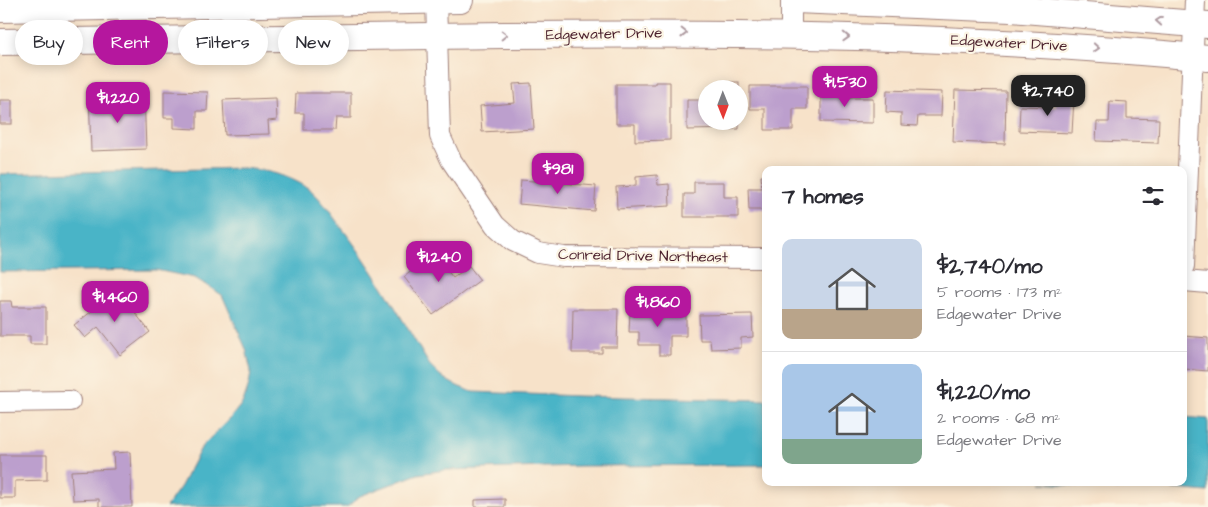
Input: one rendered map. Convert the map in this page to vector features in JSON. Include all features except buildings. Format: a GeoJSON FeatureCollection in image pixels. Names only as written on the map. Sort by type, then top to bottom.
{"type":"FeatureCollection","features":[{"type":"Feature","properties":{"kind":"street","name":"Conreid Drive Northeast"},"geometry":{"type":"LineString","coordinates":[[436,0],[440,136],[451,160],[495,225],[513,241],[538,253],[564,257],[762,258]]}},
{"type":"Feature","properties":{"kind":"street"},"geometry":{"type":"LineString","coordinates":[[0,9],[460,0]]}},
{"type":"Feature","properties":{"kind":"street"},"geometry":{"type":"LineString","coordinates":[[791,35],[793,0],[1199,16],[1201,57],[1187,229]]}},
{"type":"Feature","properties":{"kind":"street","name":"Edgewater Drive"},"geometry":{"type":"LineString","coordinates":[[0,42],[659,33],[791,35],[1065,46],[1201,57]]}},
{"type":"Feature","properties":{"kind":"street"},"geometry":{"type":"LineString","coordinates":[[1187,280],[1208,283]]}},
{"type":"Feature","properties":{"kind":"street"},"geometry":{"type":"LineString","coordinates":[[0,402],[70,401]]}},
{"type":"Feature","properties":{"kind":"water"},"geometry":{"type":"Polygon","coordinates":[[[243,168],[285,176],[308,188],[328,209],[386,292],[429,364],[449,381],[473,392],[762,400],[762,465],[580,466],[446,470],[418,474],[360,496],[347,507],[166,507],[181,486],[202,446],[243,402],[249,384],[251,371],[246,349],[222,295],[195,278],[156,270],[0,272],[0,174],[243,168]]]}},
{"type":"Feature","properties":{"kind":"water"},"geometry":{"type":"Polygon","coordinates":[[[1187,417],[1208,419],[1208,492],[1141,486],[1187,486],[1187,417]]]}},
{"type":"Feature","properties":{"kind":"water"},"geometry":{"type":"Polygon","coordinates":[[[1080,486],[1119,486],[1118,489],[1080,486]]]}}]}
